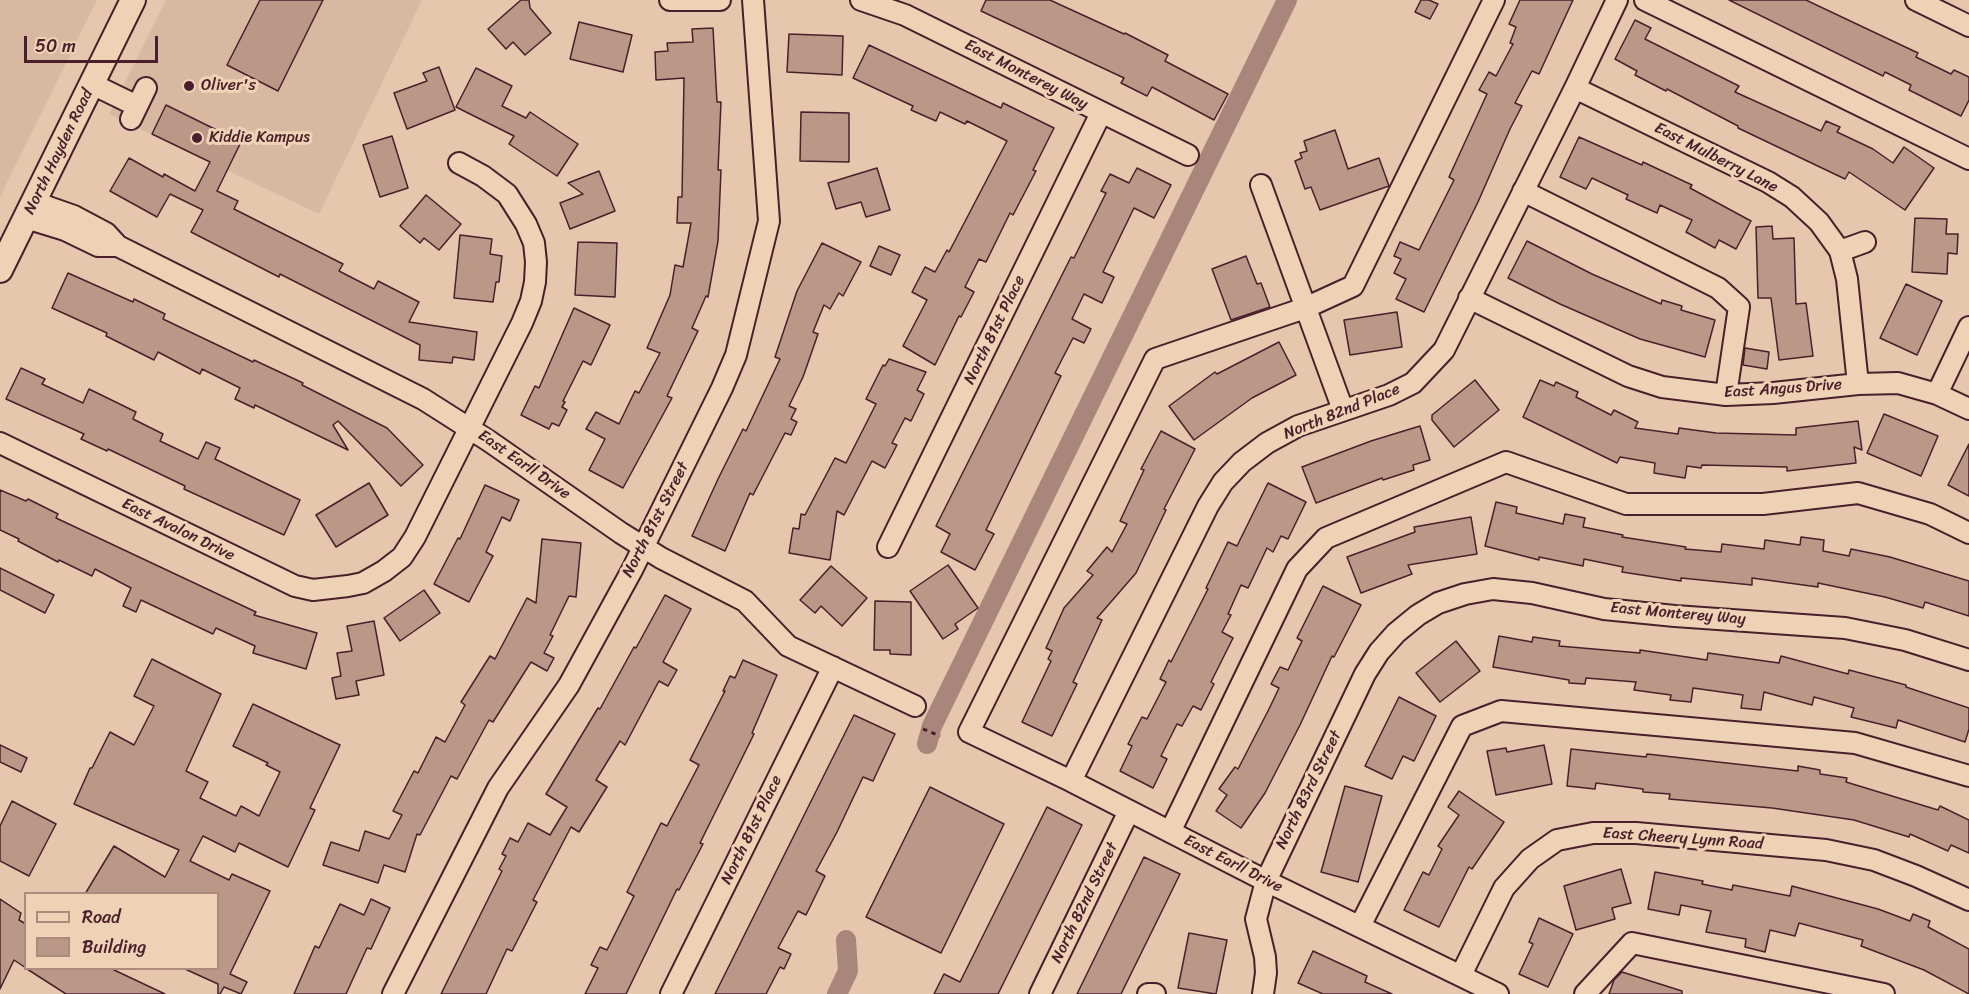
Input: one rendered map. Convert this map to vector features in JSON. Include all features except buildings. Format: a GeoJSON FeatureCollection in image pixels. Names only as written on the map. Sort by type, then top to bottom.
{"type":"FeatureCollection","features":[{"type":"Feature","properties":{"kind":"main road","name":"North Hayden Road"},"geometry":{"type":"LineString","coordinates":[[0,270],[132,0]]}},
{"type":"Feature","properties":{"kind":"street"},"geometry":{"type":"LineString","coordinates":[[670,0],[720,0]]}},
{"type":"Feature","properties":{"kind":"street","name":"North 81st Street"},"geometry":{"type":"LineString","coordinates":[[393,994],[498,788],[569,685],[644,547],[736,355],[769,221],[753,0]]}},
{"type":"Feature","properties":{"kind":"street","name":"East Monterey Way"},"geometry":{"type":"LineString","coordinates":[[861,0],[905,15],[1188,155]]}},
{"type":"Feature","properties":{"kind":"street"},"geometry":{"type":"LineString","coordinates":[[1305,308],[1353,286],[1494,0]]}},
{"type":"Feature","properties":{"kind":"street","name":"North 82nd Place"},"geometry":{"type":"LineString","coordinates":[[1071,782],[1208,506],[1223,482],[1242,462],[1267,443],[1298,426],[1389,395],[1413,383],[1444,350],[1617,0]]}},
{"type":"Feature","properties":{"kind":"street"},"geometry":{"type":"LineString","coordinates":[[1645,0],[1969,159]]}},
{"type":"Feature","properties":{"kind":"street"},"geometry":{"type":"LineString","coordinates":[[1919,1],[1969,26]]}},
{"type":"Feature","properties":{"kind":"street"},"geometry":{"type":"LineString","coordinates":[[92,84],[134,112],[146,88]]}},
{"type":"Feature","properties":{"kind":"street","name":"East Mulberry Lane"},"geometry":{"type":"LineString","coordinates":[[1575,88],[1768,182],[1792,197],[1819,222],[1840,251],[1852,316],[1858,384]]}},
{"type":"Feature","properties":{"kind":"street","name":"North 81st Place"},"geometry":{"type":"LineString","coordinates":[[888,547],[1101,113]]}},
{"type":"Feature","properties":{"kind":"street"},"geometry":{"type":"LineString","coordinates":[[459,163],[483,176],[507,194],[526,224],[534,243],[536,262],[531,301],[471,428]]}},
{"type":"Feature","properties":{"kind":"street"},"geometry":{"type":"LineString","coordinates":[[1261,185],[1343,410]]}},
{"type":"Feature","properties":{"kind":"street"},"geometry":{"type":"LineString","coordinates":[[1523,191],[1718,288],[1739,307],[1726,395]]}},
{"type":"Feature","properties":{"kind":"street","name":"East Earll Drive"},"geometry":{"type":"LineString","coordinates":[[30,210],[74,216],[106,233],[118,246],[423,399],[471,428],[644,547],[745,601],[788,646],[915,706]]}},
{"type":"Feature","properties":{"kind":"street"},"geometry":{"type":"LineString","coordinates":[[1840,251],[1865,242]]}},
{"type":"Feature","properties":{"kind":"street","name":"East Angus Drive"},"geometry":{"type":"LineString","coordinates":[[1469,298],[1628,376],[1662,387],[1726,395],[1898,383],[1938,394],[1969,409]]}},
{"type":"Feature","properties":{"kind":"street","name":"East Earll Drive"},"geometry":{"type":"LineString","coordinates":[[1305,308],[1155,359],[969,732],[1498,994]]}},
{"type":"Feature","properties":{"kind":"street"},"geometry":{"type":"LineString","coordinates":[[1938,394],[1969,327]]}},
{"type":"Feature","properties":{"kind":"street","name":"East Avalon Drive"},"geometry":{"type":"LineString","coordinates":[[0,443],[295,586],[313,590],[363,583],[384,571],[402,556],[415,537],[471,428]]}},
{"type":"Feature","properties":{"kind":"street"},"geometry":{"type":"LineString","coordinates":[[1170,832],[1297,569],[1326,538],[1506,462],[1626,504],[1763,504],[1858,493],[1930,514],[1969,533]]}},
{"type":"Feature","properties":{"kind":"street","name":"East Monterey Way"},"geometry":{"type":"LineString","coordinates":[[1396,633],[1418,615],[1438,603],[1465,594],[1492,589],[1532,593],[1604,609],[1845,628],[1905,640],[1969,660]]}},
{"type":"Feature","properties":{"kind":"street","name":"North 83rd Street"},"geometry":{"type":"LineString","coordinates":[[1263,994],[1266,973],[1265,957],[1256,919],[1266,881],[1365,674],[1396,633]]}},
{"type":"Feature","properties":{"kind":"street","name":"North 81st Place"},"geometry":{"type":"LineString","coordinates":[[671,994],[833,667]]}},
{"type":"Feature","properties":{"kind":"street"},"geometry":{"type":"LineString","coordinates":[[1360,926],[1462,726],[1501,711],[1855,742],[1969,776]]}},
{"type":"Feature","properties":{"kind":"street","name":"North 82nd Street"},"geometry":{"type":"LineString","coordinates":[[1040,994],[1129,811]]}},
{"type":"Feature","properties":{"kind":"street","name":"East Cheery Lynn Road"},"geometry":{"type":"LineString","coordinates":[[1461,975],[1504,888],[1530,858],[1557,840],[1593,833],[1636,833],[1826,850],[1874,860],[1969,900]]}},
{"type":"Feature","properties":{"kind":"street"},"geometry":{"type":"LineString","coordinates":[[1585,994],[1632,943],[1884,994]]}},
{"type":"Feature","properties":{"kind":"street"},"geometry":{"type":"LineString","coordinates":[[1148,994],[1155,994]]}},
{"type":"Feature","properties":{"kind":"path"},"geometry":{"type":"LineString","coordinates":[[924,729],[940,736]]}},
{"type":"Feature","properties":{"kind":"shaded area"},"geometry":{"type":"Polygon","coordinates":[[[0,0],[97,0],[0,197],[0,0]]]}},
{"type":"Feature","properties":{"kind":"shaded area"},"geometry":{"type":"Polygon","coordinates":[[[166,0],[422,0],[319,214],[109,114],[166,0]]]}},
{"type":"Feature","properties":{"kind":"waterway"},"geometry":{"type":"LineString","coordinates":[[927,744],[932,726],[1287,0]]}},
{"type":"Feature","properties":{"kind":"waterway"},"geometry":{"type":"LineString","coordinates":[[837,994],[848,971],[846,940]]}},
{"type":"Feature","properties":{"kind":"place","name":"Oliver's"},"geometry":{"type":"Point","coordinates":[189,86]}},
{"type":"Feature","properties":{"kind":"place","name":"Kiddie Kampus"},"geometry":{"type":"Point","coordinates":[197,138]}}]}
